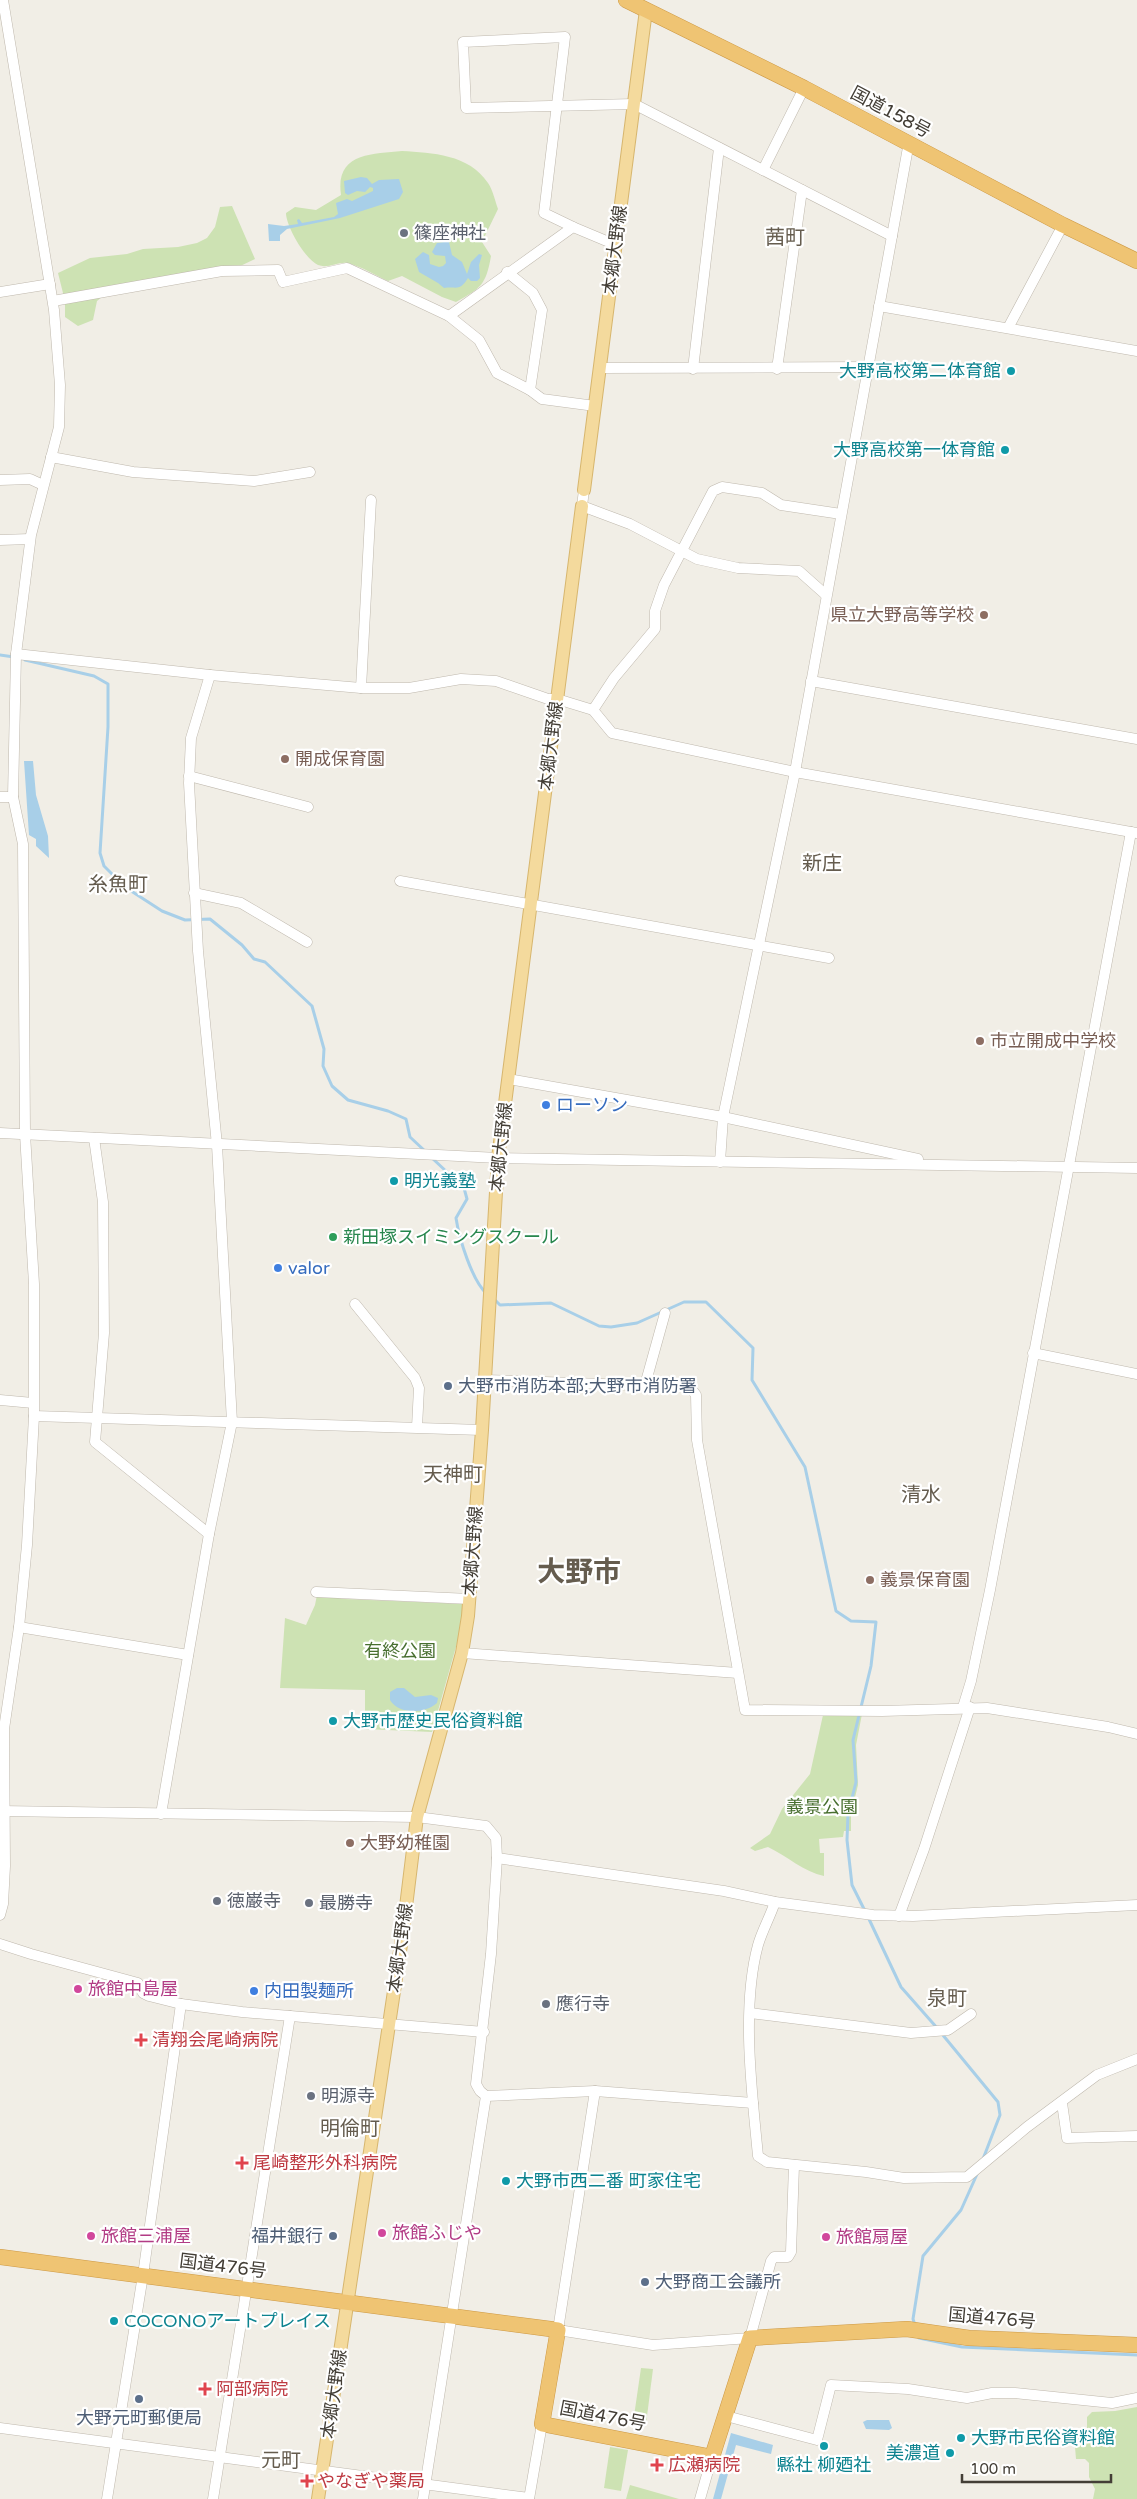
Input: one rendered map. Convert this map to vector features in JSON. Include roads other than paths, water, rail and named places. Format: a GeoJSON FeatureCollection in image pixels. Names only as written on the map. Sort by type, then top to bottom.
{"type":"FeatureCollection","features":[{"type":"Feature","properties":{"kind":"highway","name":"国道158号"},"geometry":{"type":"LineString","coordinates":[[626,0],[804,88],[1063,225],[1137,261]]}},
{"type":"Feature","properties":{"kind":"highway","name":"国道476号"},"geometry":{"type":"LineString","coordinates":[[0,2257],[558,2330],[542,2424],[712,2457]]}},
{"type":"Feature","properties":{"kind":"highway","name":"国道476号"},"geometry":{"type":"LineString","coordinates":[[750,2338],[907,2329],[969,2338],[1137,2345]]}},
{"type":"Feature","properties":{"kind":"highway"},"geometry":{"type":"LineString","coordinates":[[712,2457],[750,2338]]}},
{"type":"Feature","properties":{"kind":"main road","name":"本郷大野線"},"geometry":{"type":"LineString","coordinates":[[584,490],[646,10]]}},
{"type":"Feature","properties":{"kind":"main road","name":"本郷大野線"},"geometry":{"type":"LineString","coordinates":[[318,2499],[417,1817],[462,1653],[470,1599],[498,1158],[582,506]]}},
{"type":"Feature","properties":{"kind":"street"},"geometry":{"type":"LineString","coordinates":[[0,1916],[3,1904],[4,1866],[2,1729],[19,1628],[27,1545],[34,1416],[34,1284],[25,1134],[23,844],[13,797],[16,654],[30,539],[59,426],[60,386],[53,301],[3,0]]}},
{"type":"Feature","properties":{"kind":"street"},"geometry":{"type":"LineString","coordinates":[[616,245],[544,213],[558,106],[565,37],[463,42],[466,108],[558,106],[634,104],[892,236]]}},
{"type":"Feature","properties":{"kind":"street"},"geometry":{"type":"LineString","coordinates":[[763,170],[804,88]]}},
{"type":"Feature","properties":{"kind":"street"},"geometry":{"type":"LineString","coordinates":[[720,1162],[723,1117],[794,772],[909,142]]}},
{"type":"Feature","properties":{"kind":"street"},"geometry":{"type":"LineString","coordinates":[[693,369],[718,148]]}},
{"type":"Feature","properties":{"kind":"street"},"geometry":{"type":"LineString","coordinates":[[777,369],[802,190]]}},
{"type":"Feature","properties":{"kind":"street"},"geometry":{"type":"LineString","coordinates":[[1008,328],[1063,225]]}},
{"type":"Feature","properties":{"kind":"street"},"geometry":{"type":"LineString","coordinates":[[449,316],[573,227]]}},
{"type":"Feature","properties":{"kind":"street"},"geometry":{"type":"LineString","coordinates":[[53,301],[222,271],[278,270],[283,282],[347,268],[449,316],[479,340],[497,374],[530,390],[542,399],[595,406]]}},
{"type":"Feature","properties":{"kind":"street"},"geometry":{"type":"LineString","coordinates":[[508,272],[533,293],[542,310],[530,390]]}},
{"type":"Feature","properties":{"kind":"street"},"geometry":{"type":"LineString","coordinates":[[0,292],[50,284]]}},
{"type":"Feature","properties":{"kind":"street"},"geometry":{"type":"LineString","coordinates":[[879,306],[1137,351]]}},
{"type":"Feature","properties":{"kind":"street"},"geometry":{"type":"LineString","coordinates":[[600,368],[777,369],[868,367]]}},
{"type":"Feature","properties":{"kind":"street"},"geometry":{"type":"LineString","coordinates":[[51,457],[133,472],[254,481],[310,472]]}},
{"type":"Feature","properties":{"kind":"street"},"geometry":{"type":"LineString","coordinates":[[0,480],[30,479],[43,485]]}},
{"type":"Feature","properties":{"kind":"street"},"geometry":{"type":"LineString","coordinates":[[593,710],[614,678],[655,629],[655,611],[664,585],[713,491],[722,487],[762,493],[781,506],[841,514]]}},
{"type":"Feature","properties":{"kind":"street"},"geometry":{"type":"LineString","coordinates":[[584,490],[582,506],[630,524],[697,559],[738,568],[799,571],[826,595]]}},
{"type":"Feature","properties":{"kind":"street"},"geometry":{"type":"LineString","coordinates":[[360,688],[371,500]]}},
{"type":"Feature","properties":{"kind":"street"},"geometry":{"type":"LineString","coordinates":[[0,540],[30,539]]}},
{"type":"Feature","properties":{"kind":"street"},"geometry":{"type":"LineString","coordinates":[[16,654],[210,675],[360,688],[409,688],[461,679],[496,681],[548,700],[557,699],[593,710],[612,733],[794,772],[1134,833],[1067,1168],[972,1681],[924,1849],[899,1916]]}},
{"type":"Feature","properties":{"kind":"street"},"geometry":{"type":"LineString","coordinates":[[161,1814],[209,1534],[232,1422],[217,1145],[194,893],[189,776],[191,738],[210,675]]}},
{"type":"Feature","properties":{"kind":"street"},"geometry":{"type":"LineString","coordinates":[[811,681],[1137,739]]}},
{"type":"Feature","properties":{"kind":"street"},"geometry":{"type":"LineString","coordinates":[[189,776],[308,807]]}},
{"type":"Feature","properties":{"kind":"street"},"geometry":{"type":"LineString","coordinates":[[0,797],[13,797]]}},
{"type":"Feature","properties":{"kind":"street"},"geometry":{"type":"LineString","coordinates":[[400,881],[829,958]]}},
{"type":"Feature","properties":{"kind":"street"},"geometry":{"type":"LineString","coordinates":[[194,893],[240,903],[307,942]]}},
{"type":"Feature","properties":{"kind":"street"},"geometry":{"type":"LineString","coordinates":[[508,1079],[723,1117],[939,1163]]}},
{"type":"Feature","properties":{"kind":"street"},"geometry":{"type":"LineString","coordinates":[[0,1133],[498,1158],[939,1163],[1067,1168],[1137,1168]]}},
{"type":"Feature","properties":{"kind":"street"},"geometry":{"type":"LineString","coordinates":[[94,1138],[103,1202],[104,1332],[95,1442],[209,1534]]}},
{"type":"Feature","properties":{"kind":"street"},"geometry":{"type":"LineString","coordinates":[[355,1304],[415,1378],[419,1388],[417,1427]]}},
{"type":"Feature","properties":{"kind":"street"},"geometry":{"type":"LineString","coordinates":[[646,1385],[665,1313]]}},
{"type":"Feature","properties":{"kind":"street"},"geometry":{"type":"LineString","coordinates":[[1033,1353],[1137,1374]]}},
{"type":"Feature","properties":{"kind":"street"},"geometry":{"type":"LineString","coordinates":[[485,1380],[690,1386],[696,1395],[697,1440],[745,1710],[882,1711],[966,1707],[1022,1712],[1137,1734]]}},
{"type":"Feature","properties":{"kind":"street"},"geometry":{"type":"LineString","coordinates":[[0,1400],[33,1403]]}},
{"type":"Feature","properties":{"kind":"street"},"geometry":{"type":"LineString","coordinates":[[34,1416],[482,1430]]}},
{"type":"Feature","properties":{"kind":"street"},"geometry":{"type":"LineString","coordinates":[[316,1592],[470,1599]]}},
{"type":"Feature","properties":{"kind":"street"},"geometry":{"type":"LineString","coordinates":[[19,1628],[188,1655]]}},
{"type":"Feature","properties":{"kind":"street"},"geometry":{"type":"LineString","coordinates":[[462,1653],[738,1673]]}},
{"type":"Feature","properties":{"kind":"street"},"geometry":{"type":"LineString","coordinates":[[2,1811],[417,1817],[486,1826],[496,1838],[497,1858],[484,2032],[476,2084],[480,2092],[486,2096],[595,2091],[753,2104]]}},
{"type":"Feature","properties":{"kind":"street"},"geometry":{"type":"LineString","coordinates":[[497,1858],[724,1891],[775,1902],[899,1916],[1137,1905]]}},
{"type":"Feature","properties":{"kind":"street"},"geometry":{"type":"LineString","coordinates":[[775,1902],[757,1951],[750,2013],[753,2104],[758,2156],[766,2162],[866,2172],[904,2178],[967,2178],[1027,2127],[1062,2103],[1097,2075],[1137,2059]]}},
{"type":"Feature","properties":{"kind":"street"},"geometry":{"type":"LineString","coordinates":[[0,1944],[138,1983],[143,1993],[149,1996],[181,2004],[290,2016],[484,2032]]}},
{"type":"Feature","properties":{"kind":"street"},"geometry":{"type":"LineString","coordinates":[[107,2499],[143,2275],[181,2004]]}},
{"type":"Feature","properties":{"kind":"street"},"geometry":{"type":"LineString","coordinates":[[750,2013],[911,2033],[948,2030],[971,2014]]}},
{"type":"Feature","properties":{"kind":"street"},"geometry":{"type":"LineString","coordinates":[[213,2499],[290,2016]]}},
{"type":"Feature","properties":{"kind":"street"},"geometry":{"type":"LineString","coordinates":[[595,2091],[558,2330],[653,2344],[750,2338],[771,2261],[774,2257],[788,2257],[790,2252],[794,2165]]}},
{"type":"Feature","properties":{"kind":"street"},"geometry":{"type":"LineString","coordinates":[[423,2499],[486,2096]]}},
{"type":"Feature","properties":{"kind":"street"},"geometry":{"type":"LineString","coordinates":[[1062,2103],[1067,2138],[1137,2136]]}},
{"type":"Feature","properties":{"kind":"street"},"geometry":{"type":"LineString","coordinates":[[726,2416],[817,2440],[831,2385],[908,2389],[967,2398],[992,2393],[1015,2393],[1112,2403],[1137,2398]]}},
{"type":"Feature","properties":{"kind":"street"},"geometry":{"type":"LineString","coordinates":[[0,2428],[529,2498],[542,2424]]}},
{"type":"Feature","properties":{"kind":"street"},"geometry":{"type":"LineString","coordinates":[[700,2499],[712,2457]]}},
{"type":"Feature","properties":{"kind":"water"},"geometry":{"type":"Polygon","coordinates":[[[361,177],[367,178],[372,184],[379,180],[399,179],[403,192],[399,199],[340,218],[287,229],[280,235],[280,241],[269,241],[268,224],[284,226],[298,224],[297,220],[299,219],[302,223],[334,217],[338,214],[336,203],[347,199],[352,201],[373,191],[373,188],[370,187],[365,192],[357,191],[348,195],[345,193],[344,181],[361,177]]]}},
{"type":"Feature","properties":{"kind":"water"},"geometry":{"type":"Polygon","coordinates":[[[449,242],[452,255],[462,262],[467,274],[471,262],[479,254],[482,255],[479,265],[480,278],[477,281],[471,281],[468,278],[458,288],[444,288],[419,272],[415,259],[423,252],[429,255],[430,264],[439,267],[446,263],[445,256],[435,255],[432,252],[437,243],[449,242]]]}},
{"type":"Feature","properties":{"kind":"water"},"geometry":{"type":"Polygon","coordinates":[[[24,761],[33,761],[36,795],[48,836],[49,858],[36,846],[36,839],[29,835],[24,761]]]}},
{"type":"Feature","properties":{"kind":"water"},"geometry":{"type":"Polygon","coordinates":[[[397,1688],[404,1688],[415,1697],[431,1695],[438,1698],[437,1703],[432,1707],[419,1711],[399,1708],[390,1700],[390,1692],[397,1688]]]}},
{"type":"Feature","properties":{"kind":"water"},"geometry":{"type":"Polygon","coordinates":[[[867,2420],[889,2420],[892,2428],[889,2430],[866,2429],[863,2422],[867,2420]]]}},
{"type":"Feature","properties":{"kind":"water"},"geometry":{"type":"Polygon","coordinates":[[[731,2433],[773,2445],[771,2454],[736,2445],[721,2499],[713,2499],[731,2433]]]}},
{"type":"Feature","properties":{"kind":"waterway"},"geometry":{"type":"LineString","coordinates":[[0,655],[14,657]]}},
{"type":"Feature","properties":{"kind":"waterway"},"geometry":{"type":"LineString","coordinates":[[25,660],[94,676],[108,684],[108,727],[100,853],[104,866],[125,887],[162,911],[185,920],[210,919],[242,945],[254,959],[265,962],[312,1006],[324,1049],[323,1066],[332,1086],[348,1100],[388,1111],[406,1119],[410,1137],[426,1152]]}},
{"type":"Feature","properties":{"kind":"waterway"},"geometry":{"type":"LineString","coordinates":[[432,1158],[464,1188],[467,1199],[456,1218],[471,1270],[481,1288],[487,1294]]}},
{"type":"Feature","properties":{"kind":"waterway"},"geometry":{"type":"LineString","coordinates":[[494,1299],[500,1305],[551,1303],[599,1326],[611,1327],[637,1323],[684,1302],[706,1302],[753,1348],[752,1380],[805,1467],[836,1611],[851,1621],[876,1622],[871,1666],[853,1740],[856,1782],[848,1814],[847,1840],[852,1885],[865,1911]]}},
{"type":"Feature","properties":{"kind":"waterway"},"geometry":{"type":"LineString","coordinates":[[868,1917],[901,1987],[938,2029]]}},
{"type":"Feature","properties":{"kind":"waterway"},"geometry":{"type":"LineString","coordinates":[[942,2034],[998,2102],[1000,2115],[983,2159]]}},
{"type":"Feature","properties":{"kind":"waterway"},"geometry":{"type":"LineString","coordinates":[[915,2325],[913,2319],[923,2256],[961,2210],[978,2172]]}},
{"type":"Feature","properties":{"kind":"waterway"},"geometry":{"type":"LineString","coordinates":[[919,2338],[962,2347],[1137,2355]]}},
{"type":"Feature","properties":{"kind":"place","name":"篠座神社"},"geometry":{"type":"Point","coordinates":[404,233]}},
{"type":"Feature","properties":{"kind":"place","name":"大野高校第二体育館"},"geometry":{"type":"Point","coordinates":[1011,371]}},
{"type":"Feature","properties":{"kind":"place","name":"大野高校第一体育館"},"geometry":{"type":"Point","coordinates":[1005,450]}},
{"type":"Feature","properties":{"kind":"place","name":"県立大野高等学校"},"geometry":{"type":"Point","coordinates":[984,615]}},
{"type":"Feature","properties":{"kind":"place","name":"開成保育園"},"geometry":{"type":"Point","coordinates":[285,759]}},
{"type":"Feature","properties":{"kind":"place","name":"市立開成中学校"},"geometry":{"type":"Point","coordinates":[980,1041]}},
{"type":"Feature","properties":{"kind":"place","name":"ローソン"},"geometry":{"type":"Point","coordinates":[546,1105]}},
{"type":"Feature","properties":{"kind":"place","name":"明光義塾"},"geometry":{"type":"Point","coordinates":[394,1181]}},
{"type":"Feature","properties":{"kind":"place","name":"新田塚スイミングスクール"},"geometry":{"type":"Point","coordinates":[333,1237]}},
{"type":"Feature","properties":{"kind":"place","name":"valor"},"geometry":{"type":"Point","coordinates":[278,1268]}},
{"type":"Feature","properties":{"kind":"place","name":"大野市消防本部;大野市消防署"},"geometry":{"type":"Point","coordinates":[448,1386]}},
{"type":"Feature","properties":{"kind":"place","name":"義景保育園"},"geometry":{"type":"Point","coordinates":[870,1580]}},
{"type":"Feature","properties":{"kind":"place","name":"大野市歴史民俗資料館"},"geometry":{"type":"Point","coordinates":[333,1721]}},
{"type":"Feature","properties":{"kind":"place","name":"大野幼稚園"},"geometry":{"type":"Point","coordinates":[350,1843]}},
{"type":"Feature","properties":{"kind":"place","name":"徳巌寺"},"geometry":{"type":"Point","coordinates":[217,1901]}},
{"type":"Feature","properties":{"kind":"place","name":"最勝寺"},"geometry":{"type":"Point","coordinates":[309,1903]}},
{"type":"Feature","properties":{"kind":"place","name":"旅館中島屋"},"geometry":{"type":"Point","coordinates":[78,1989]}},
{"type":"Feature","properties":{"kind":"place","name":"内田製麺所"},"geometry":{"type":"Point","coordinates":[254,1991]}},
{"type":"Feature","properties":{"kind":"place","name":"應行寺"},"geometry":{"type":"Point","coordinates":[546,2004]}},
{"type":"Feature","properties":{"kind":"place","name":"清翔会尾崎病院"},"geometry":{"type":"Point","coordinates":[141,2040]}},
{"type":"Feature","properties":{"kind":"place","name":"明源寺"},"geometry":{"type":"Point","coordinates":[311,2096]}},
{"type":"Feature","properties":{"kind":"place","name":"尾崎整形外科病院"},"geometry":{"type":"Point","coordinates":[242,2163]}},
{"type":"Feature","properties":{"kind":"place","name":"大野市西二番 町家住宅"},"geometry":{"type":"Point","coordinates":[506,2181]}},
{"type":"Feature","properties":{"kind":"place","name":"旅館ふじや"},"geometry":{"type":"Point","coordinates":[382,2233]}},
{"type":"Feature","properties":{"kind":"place","name":"旅館三浦屋"},"geometry":{"type":"Point","coordinates":[91,2236]}},
{"type":"Feature","properties":{"kind":"place","name":"福井銀行"},"geometry":{"type":"Point","coordinates":[333,2236]}},
{"type":"Feature","properties":{"kind":"place","name":"旅館扇屋"},"geometry":{"type":"Point","coordinates":[826,2237]}},
{"type":"Feature","properties":{"kind":"place","name":"大野商工会議所"},"geometry":{"type":"Point","coordinates":[645,2282]}},
{"type":"Feature","properties":{"kind":"place","name":"COCONOアートプレイス"},"geometry":{"type":"Point","coordinates":[114,2321]}},
{"type":"Feature","properties":{"kind":"place","name":"阿部病院"},"geometry":{"type":"Point","coordinates":[205,2389]}},
{"type":"Feature","properties":{"kind":"place","name":"大野元町郵便局"},"geometry":{"type":"Point","coordinates":[139,2399]}},
{"type":"Feature","properties":{"kind":"place","name":"大野市民俗資料館"},"geometry":{"type":"Point","coordinates":[961,2438]}},
{"type":"Feature","properties":{"kind":"place","name":"縣社 柳廼社"},"geometry":{"type":"Point","coordinates":[824,2446]}},
{"type":"Feature","properties":{"kind":"place","name":"美濃道"},"geometry":{"type":"Point","coordinates":[950,2453]}},
{"type":"Feature","properties":{"kind":"place","name":"広瀬病院"},"geometry":{"type":"Point","coordinates":[657,2465]}},
{"type":"Feature","properties":{"kind":"place","name":"やなぎや薬局"},"geometry":{"type":"Point","coordinates":[307,2481]}},
{"type":"Feature","properties":{"kind":"district","name":"茜町"},"geometry":{"type":"Point","coordinates":[785,237]}},
{"type":"Feature","properties":{"kind":"district","name":"新庄"},"geometry":{"type":"Point","coordinates":[822,863]}},
{"type":"Feature","properties":{"kind":"district","name":"糸魚町"},"geometry":{"type":"Point","coordinates":[118,884]}},
{"type":"Feature","properties":{"kind":"district","name":"天神町"},"geometry":{"type":"Point","coordinates":[453,1474]}},
{"type":"Feature","properties":{"kind":"district","name":"清水"},"geometry":{"type":"Point","coordinates":[921,1494]}},
{"type":"Feature","properties":{"kind":"district","name":"大野市"},"geometry":{"type":"Point","coordinates":[579,1571]}},
{"type":"Feature","properties":{"kind":"district","name":"泉町"},"geometry":{"type":"Point","coordinates":[947,1998]}},
{"type":"Feature","properties":{"kind":"district","name":"明倫町"},"geometry":{"type":"Point","coordinates":[350,2128]}},
{"type":"Feature","properties":{"kind":"district","name":"元町"},"geometry":{"type":"Point","coordinates":[281,2460]}},
{"type":"Feature","properties":{"kind":"park label","name":"有終公園"},"geometry":{"type":"Point","coordinates":[400,1651]}},
{"type":"Feature","properties":{"kind":"park label","name":"義景公園"},"geometry":{"type":"Point","coordinates":[822,1807]}}]}
